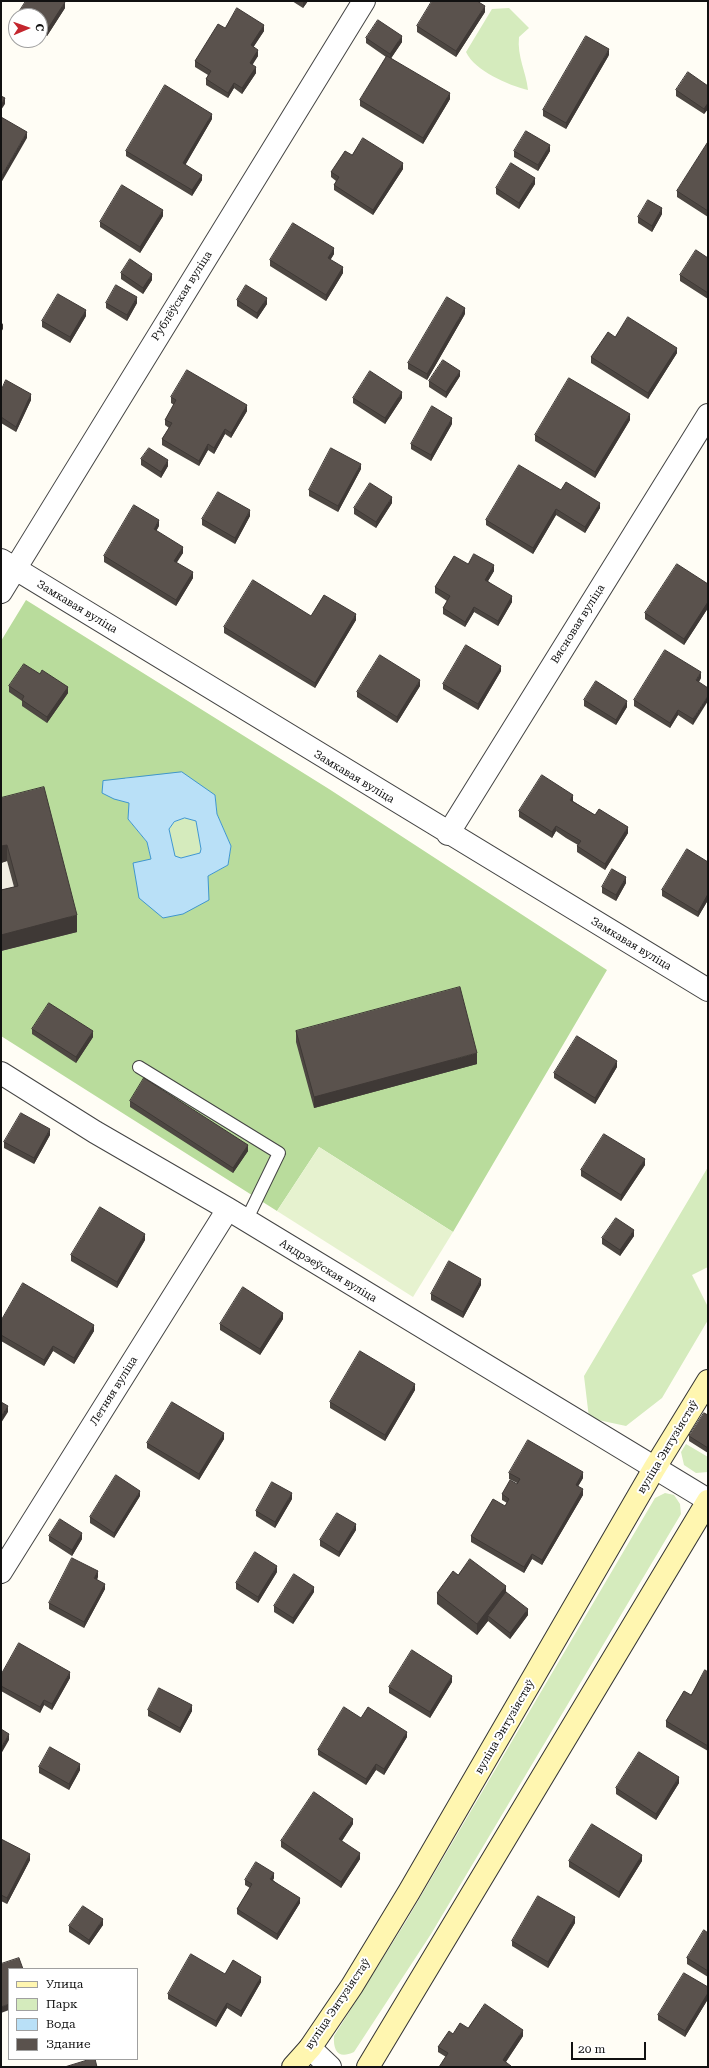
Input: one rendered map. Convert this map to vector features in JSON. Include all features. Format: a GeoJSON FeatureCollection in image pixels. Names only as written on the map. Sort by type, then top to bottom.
{"type":"FeatureCollection","features":[{"type":"Feature","properties":{"kind":"street","name":"Рублёўская вуліца"},"geometry":{"type":"LineString","coordinates":[[1,592],[8,565],[364,1]]}},
{"type":"Feature","properties":{"kind":"street","name":"Вясновая вуліца"},"geometry":{"type":"LineString","coordinates":[[448,834],[708,415]]}},
{"type":"Feature","properties":{"kind":"street","name":"Замкавая вуліца"},"geometry":{"type":"LineString","coordinates":[[8,565],[448,834],[708,990]]}},
{"type":"Feature","properties":{"kind":"street","name":"Андрэеўская вуліца"},"geometry":{"type":"LineString","coordinates":[[1,1073],[95,1132],[228,1209],[654,1469],[708,1500]]}},
{"type":"Feature","properties":{"kind":"street","name":"Летняя вуліца"},"geometry":{"type":"LineString","coordinates":[[1,1572],[228,1209]]}},
{"type":"Feature","properties":{"kind":"street","name":"вуліца Энтузіястаў"},"geometry":{"type":"LineString","coordinates":[[293,2067],[310,2048],[352,1986],[409,1892],[654,1469],[708,1381]]}},
{"type":"Feature","properties":{"kind":"street"},"geometry":{"type":"LineString","coordinates":[[368,2067],[708,1500]]}},
{"type":"Feature","properties":{"kind":"street"},"geometry":{"type":"LineString","coordinates":[[310,2048],[330,2067]]}},
{"type":"Feature","properties":{"kind":"lane"},"geometry":{"type":"LineString","coordinates":[[139,1067],[279,1153],[246,1221]]}},
{"type":"Feature","properties":{"kind":"green space"},"geometry":{"type":"Polygon","coordinates":[[[509,8],[529,28],[519,37],[520,58],[528,90],[511,85],[484,71],[470,59],[466,52],[492,9],[509,8]]]}},
{"type":"Feature","properties":{"kind":"green space"},"geometry":{"type":"Polygon","coordinates":[[[26,600],[329,789],[607,970],[453,1232],[319,1147],[277,1211],[1,1036],[1,951],[76,932],[1,815],[1,641],[26,600]],[[148,777],[125,778],[130,803],[128,819],[147,842],[151,859],[208,876],[228,865],[231,846],[217,814],[215,795],[148,777]]]}},
{"type":"Feature","properties":{"kind":"green space"},"geometry":{"type":"Polygon","coordinates":[[[185,818],[196,821],[201,849],[200,853],[181,858],[175,857],[169,829],[174,822],[185,818]]]}},
{"type":"Feature","properties":{"kind":"green space"},"geometry":{"type":"Polygon","coordinates":[[[319,1147],[453,1232],[413,1297],[277,1211],[319,1147]]]}},
{"type":"Feature","properties":{"kind":"green space"},"geometry":{"type":"Polygon","coordinates":[[[708,1167],[708,1267],[692,1275],[708,1307],[708,1320],[662,1398],[626,1426],[589,1418],[584,1376],[708,1167]]]}},
{"type":"Feature","properties":{"kind":"green space"},"geometry":{"type":"Polygon","coordinates":[[[686,1444],[708,1457],[708,1472],[696,1473],[684,1465],[681,1452],[686,1444]]]}},
{"type":"Feature","properties":{"kind":"green space"},"geometry":{"type":"Polygon","coordinates":[[[665,1493],[674,1495],[680,1504],[681,1514],[431,1934],[354,2052],[344,2055],[338,2053],[334,2042],[334,2036],[405,1923],[655,1498],[665,1493]]]}},
{"type":"Feature","properties":{"kind":"shaded area"},"geometry":{"type":"Polygon","coordinates":[[[7,861],[18,902],[1,907],[1,863],[7,861]]]}},
{"type":"Feature","properties":{"kind":"water"},"geometry":{"type":"Polygon","coordinates":[[[182,772],[215,795],[217,814],[231,846],[228,865],[208,876],[209,900],[183,914],[163,918],[139,898],[133,863],[151,859],[147,842],[128,819],[129,803],[114,799],[102,793],[103,781],[182,772]],[[185,818],[174,822],[169,829],[175,856],[181,858],[200,853],[201,849],[196,821],[185,818]]]}},
{"type":"Feature","properties":{"kind":"building"},"geometry":{"type":"Polygon","coordinates":[[[26,1],[65,2],[48,28],[48,8],[22,8],[26,1]]]}},
{"type":"Feature","properties":{"kind":"building"},"geometry":{"type":"Polygon","coordinates":[[[432,1],[477,1],[485,6],[456,51],[417,26],[432,1]]]}},
{"type":"Feature","properties":{"kind":"building"},"geometry":{"type":"Polygon","coordinates":[[[237,8],[264,25],[251,45],[258,50],[250,63],[256,67],[242,88],[234,83],[228,93],[206,79],[211,71],[195,61],[218,24],[225,28],[237,8]]]}},
{"type":"Feature","properties":{"kind":"building"},"geometry":{"type":"Polygon","coordinates":[[[378,20],[402,36],[390,54],[366,38],[378,20]]]}},
{"type":"Feature","properties":{"kind":"building"},"geometry":{"type":"Polygon","coordinates":[[[586,36],[609,49],[566,123],[543,110],[586,36]]]}},
{"type":"Feature","properties":{"kind":"building"},"geometry":{"type":"Polygon","coordinates":[[[387,56],[450,93],[423,138],[360,100],[387,56]]]}},
{"type":"Feature","properties":{"kind":"building"},"geometry":{"type":"Polygon","coordinates":[[[688,72],[708,86],[708,103],[704,109],[676,90],[688,72]]]}},
{"type":"Feature","properties":{"kind":"building"},"geometry":{"type":"Polygon","coordinates":[[[165,85],[212,114],[183,163],[202,175],[192,190],[126,151],[165,85]]]}},
{"type":"Feature","properties":{"kind":"building"},"geometry":{"type":"Polygon","coordinates":[[[1,96],[5,98],[1,105],[1,96]]]}},
{"type":"Feature","properties":{"kind":"building"},"geometry":{"type":"Polygon","coordinates":[[[1,117],[27,132],[1,177],[1,117]]]}},
{"type":"Feature","properties":{"kind":"building"},"geometry":{"type":"Polygon","coordinates":[[[526,131],[550,145],[538,165],[514,151],[526,131]]]}},
{"type":"Feature","properties":{"kind":"building"},"geometry":{"type":"Polygon","coordinates":[[[363,138],[403,163],[373,210],[334,185],[339,177],[331,172],[345,151],[352,155],[363,138]]]}},
{"type":"Feature","properties":{"kind":"building"},"geometry":{"type":"Polygon","coordinates":[[[708,142],[708,211],[677,191],[708,142]]]}},
{"type":"Feature","properties":{"kind":"building"},"geometry":{"type":"Polygon","coordinates":[[[511,163],[535,178],[519,203],[496,188],[511,163]]]}},
{"type":"Feature","properties":{"kind":"building"},"geometry":{"type":"Polygon","coordinates":[[[122,185],[163,210],[140,247],[100,222],[122,185]]]}},
{"type":"Feature","properties":{"kind":"building"},"geometry":{"type":"Polygon","coordinates":[[[648,200],[662,208],[652,226],[638,217],[648,200]]]}},
{"type":"Feature","properties":{"kind":"building"},"geometry":{"type":"Polygon","coordinates":[[[293,223],[334,248],[328,258],[343,267],[326,295],[270,260],[293,223]]]}},
{"type":"Feature","properties":{"kind":"building"},"geometry":{"type":"Polygon","coordinates":[[[696,250],[708,258],[708,293],[680,275],[696,250]]]}},
{"type":"Feature","properties":{"kind":"building"},"geometry":{"type":"Polygon","coordinates":[[[130,259],[152,274],[143,288],[121,273],[130,259]]]}},
{"type":"Feature","properties":{"kind":"building"},"geometry":{"type":"Polygon","coordinates":[[[116,285],[137,297],[127,315],[106,303],[116,285]]]}},
{"type":"Feature","properties":{"kind":"building"},"geometry":{"type":"Polygon","coordinates":[[[246,285],[267,298],[257,313],[237,300],[246,285]]]}},
{"type":"Feature","properties":{"kind":"building"},"geometry":{"type":"Polygon","coordinates":[[[58,294],[86,310],[70,337],[42,321],[58,294]]]}},
{"type":"Feature","properties":{"kind":"building"},"geometry":{"type":"Polygon","coordinates":[[[447,297],[465,308],[427,374],[408,363],[447,297]]]}},
{"type":"Feature","properties":{"kind":"building"},"geometry":{"type":"Polygon","coordinates":[[[628,317],[677,348],[648,393],[591,357],[608,332],[615,337],[628,317]]]}},
{"type":"Feature","properties":{"kind":"building"},"geometry":{"type":"Polygon","coordinates":[[[443,360],[460,371],[446,392],[429,381],[443,360]]]}},
{"type":"Feature","properties":{"kind":"building"},"geometry":{"type":"Polygon","coordinates":[[[187,370],[247,405],[231,433],[225,429],[214,448],[208,444],[199,461],[162,439],[172,423],[165,420],[176,400],[171,397],[187,370]]]}},
{"type":"Feature","properties":{"kind":"building"},"geometry":{"type":"Polygon","coordinates":[[[370,371],[402,392],[385,418],[353,398],[370,371]]]}},
{"type":"Feature","properties":{"kind":"building"},"geometry":{"type":"Polygon","coordinates":[[[569,378],[630,414],[595,472],[535,435],[569,378]]]}},
{"type":"Feature","properties":{"kind":"building"},"geometry":{"type":"Polygon","coordinates":[[[6,380],[31,394],[16,427],[1,417],[1,391],[6,380]]]}},
{"type":"Feature","properties":{"kind":"building"},"geometry":{"type":"Polygon","coordinates":[[[432,406],[452,418],[431,455],[411,444],[432,406]]]}},
{"type":"Feature","properties":{"kind":"building"},"geometry":{"type":"Polygon","coordinates":[[[149,448],[168,460],[161,472],[141,459],[149,448]]]}},
{"type":"Feature","properties":{"kind":"building"},"geometry":{"type":"Polygon","coordinates":[[[331,448],[361,464],[338,506],[309,490],[331,448]]]}},
{"type":"Feature","properties":{"kind":"building"},"geometry":{"type":"Polygon","coordinates":[[[519,465],[561,490],[566,482],[600,503],[585,527],[556,509],[533,548],[486,520],[519,465]]]}},
{"type":"Feature","properties":{"kind":"building"},"geometry":{"type":"Polygon","coordinates":[[[370,483],[392,497],[376,522],[354,508],[370,483]]]}},
{"type":"Feature","properties":{"kind":"building"},"geometry":{"type":"Polygon","coordinates":[[[218,492],[250,510],[235,538],[202,519],[218,492]]]}},
{"type":"Feature","properties":{"kind":"building"},"geometry":{"type":"Polygon","coordinates":[[[134,505],[159,520],[154,529],[183,547],[174,561],[193,572],[176,600],[104,556],[134,505]]]}},
{"type":"Feature","properties":{"kind":"building"},"geometry":{"type":"Polygon","coordinates":[[[474,554],[494,565],[485,580],[512,596],[498,621],[474,607],[465,622],[443,608],[450,596],[435,587],[454,556],[468,564],[474,554]]]}},
{"type":"Feature","properties":{"kind":"building"},"geometry":{"type":"Polygon","coordinates":[[[677,564],[708,584],[708,602],[684,639],[645,613],[677,564]]]}},
{"type":"Feature","properties":{"kind":"building"},"geometry":{"type":"Polygon","coordinates":[[[253,580],[311,616],[324,595],[356,614],[315,683],[224,627],[253,580]]]}},
{"type":"Feature","properties":{"kind":"building"},"geometry":{"type":"Polygon","coordinates":[[[466,645],[501,666],[478,704],[443,684],[466,645]]]}},
{"type":"Feature","properties":{"kind":"building"},"geometry":{"type":"Polygon","coordinates":[[[665,650],[701,672],[696,680],[708,688],[708,696],[693,719],[678,710],[670,723],[634,700],[665,650]]]}},
{"type":"Feature","properties":{"kind":"building"},"geometry":{"type":"Polygon","coordinates":[[[380,655],[420,680],[397,717],[357,692],[380,655]]]}},
{"type":"Feature","properties":{"kind":"building"},"geometry":{"type":"Polygon","coordinates":[[[24,664],[40,674],[42,670],[68,687],[47,717],[22,700],[24,696],[9,686],[24,664]]]}},
{"type":"Feature","properties":{"kind":"building"},"geometry":{"type":"Polygon","coordinates":[[[596,681],[627,701],[616,720],[584,700],[596,681]]]}},
{"type":"Feature","properties":{"kind":"building"},"geometry":{"type":"Polygon","coordinates":[[[542,775],[573,795],[570,800],[595,815],[599,809],[628,827],[605,864],[577,846],[581,841],[556,826],[552,832],[519,811],[542,775]]]}},
{"type":"Feature","properties":{"kind":"building"},"geometry":{"type":"Polygon","coordinates":[[[44,787],[77,915],[1,935],[1,890],[18,886],[7,845],[1,846],[1,798],[44,787]]]}},
{"type":"Feature","properties":{"kind":"building"},"geometry":{"type":"Polygon","coordinates":[[[687,849],[708,862],[708,894],[698,912],[662,890],[687,849]]]}},
{"type":"Feature","properties":{"kind":"building"},"geometry":{"type":"Polygon","coordinates":[[[612,869],[626,877],[616,895],[602,887],[612,869]]]}},
{"type":"Feature","properties":{"kind":"building"},"geometry":{"type":"Polygon","coordinates":[[[460,987],[477,1053],[314,1097],[296,1031],[460,987]]]}},
{"type":"Feature","properties":{"kind":"building"},"geometry":{"type":"Polygon","coordinates":[[[49,1003],[93,1031],[76,1057],[32,1029],[49,1003]]]}},
{"type":"Feature","properties":{"kind":"building"},"geometry":{"type":"Polygon","coordinates":[[[577,1036],[617,1061],[595,1098],[554,1073],[577,1036]]]}},
{"type":"Feature","properties":{"kind":"building"},"geometry":{"type":"Polygon","coordinates":[[[144,1078],[248,1145],[233,1168],[130,1101],[144,1078]]]}},
{"type":"Feature","properties":{"kind":"building"},"geometry":{"type":"Polygon","coordinates":[[[21,1113],[50,1129],[34,1158],[4,1142],[21,1113]]]}},
{"type":"Feature","properties":{"kind":"building"},"geometry":{"type":"Polygon","coordinates":[[[604,1134],[645,1159],[621,1195],[581,1170],[604,1134]]]}},
{"type":"Feature","properties":{"kind":"building"},"geometry":{"type":"Polygon","coordinates":[[[100,1207],[145,1234],[117,1282],[71,1255],[100,1207]]]}},
{"type":"Feature","properties":{"kind":"building"},"geometry":{"type":"Polygon","coordinates":[[[616,1218],[634,1230],[620,1250],[602,1238],[616,1218]]]}},
{"type":"Feature","properties":{"kind":"building"},"geometry":{"type":"Polygon","coordinates":[[[449,1261],[481,1279],[463,1312],[431,1294],[449,1261]]]}},
{"type":"Feature","properties":{"kind":"building"},"geometry":{"type":"Polygon","coordinates":[[[23,1283],[94,1325],[74,1358],[53,1346],[44,1360],[1,1335],[1,1321],[23,1283]]]}},
{"type":"Feature","properties":{"kind":"building"},"geometry":{"type":"Polygon","coordinates":[[[243,1287],[283,1313],[260,1349],[220,1324],[243,1287]]]}},
{"type":"Feature","properties":{"kind":"building"},"geometry":{"type":"Polygon","coordinates":[[[360,1351],[415,1384],[385,1435],[330,1402],[360,1351]]]}},
{"type":"Feature","properties":{"kind":"building"},"geometry":{"type":"Polygon","coordinates":[[[1,1402],[8,1406],[1,1417],[1,1402]]]}},
{"type":"Feature","properties":{"kind":"building"},"geometry":{"type":"Polygon","coordinates":[[[172,1402],[224,1433],[199,1474],[147,1443],[172,1402]]]}},
{"type":"Feature","properties":{"kind":"building"},"geometry":{"type":"Polygon","coordinates":[[[704,1413],[708,1415],[708,1448],[689,1436],[704,1413]]]}},
{"type":"Feature","properties":{"kind":"building"},"geometry":{"type":"Polygon","coordinates":[[[528,1440],[583,1472],[576,1485],[583,1489],[542,1560],[532,1554],[524,1567],[471,1536],[493,1499],[505,1506],[509,1499],[502,1494],[510,1480],[517,1484],[520,1479],[509,1473],[528,1440]]]}},
{"type":"Feature","properties":{"kind":"building"},"geometry":{"type":"Polygon","coordinates":[[[116,1475],[140,1491],[114,1533],[90,1517],[116,1475]]]}},
{"type":"Feature","properties":{"kind":"building"},"geometry":{"type":"Polygon","coordinates":[[[272,1482],[292,1493],[275,1522],[256,1511],[272,1482]]]}},
{"type":"Feature","properties":{"kind":"building"},"geometry":{"type":"Polygon","coordinates":[[[337,1513],[356,1524],[339,1552],[320,1540],[337,1513]]]}},
{"type":"Feature","properties":{"kind":"building"},"geometry":{"type":"Polygon","coordinates":[[[60,1519],[82,1533],[72,1550],[49,1536],[60,1519]]]}},
{"type":"Feature","properties":{"kind":"building"},"geometry":{"type":"Polygon","coordinates":[[[255,1552],[277,1566],[258,1597],[236,1583],[255,1552]]]}},
{"type":"Feature","properties":{"kind":"building"},"geometry":{"type":"Polygon","coordinates":[[[72,1558],[98,1571],[94,1578],[105,1584],[84,1622],[49,1603],[72,1558]]]}},
{"type":"Feature","properties":{"kind":"building"},"geometry":{"type":"Polygon","coordinates":[[[470,1559],[506,1586],[477,1624],[437,1593],[453,1571],[458,1575],[470,1559]]]}},
{"type":"Feature","properties":{"kind":"building"},"geometry":{"type":"Polygon","coordinates":[[[294,1574],[314,1587],[293,1618],[274,1606],[294,1574]]]}},
{"type":"Feature","properties":{"kind":"building"},"geometry":{"type":"Polygon","coordinates":[[[506,1592],[528,1609],[510,1633],[488,1616],[506,1592]]]}},
{"type":"Feature","properties":{"kind":"building"},"geometry":{"type":"Polygon","coordinates":[[[19,1643],[70,1672],[52,1704],[44,1700],[40,1707],[1,1686],[1,1675],[19,1643]]]}},
{"type":"Feature","properties":{"kind":"building"},"geometry":{"type":"Polygon","coordinates":[[[412,1650],[452,1676],[430,1712],[389,1687],[412,1650]]]}},
{"type":"Feature","properties":{"kind":"building"},"geometry":{"type":"Polygon","coordinates":[[[705,1670],[708,1672],[708,1746],[666,1721],[684,1691],[691,1695],[705,1670]]]}},
{"type":"Feature","properties":{"kind":"building"},"geometry":{"type":"Polygon","coordinates":[[[159,1688],[192,1705],[180,1728],[148,1710],[159,1688]]]}},
{"type":"Feature","properties":{"kind":"building"},"geometry":{"type":"Polygon","coordinates":[[[344,1707],[361,1718],[368,1707],[407,1732],[384,1769],[376,1764],[366,1779],[318,1750],[344,1707]]]}},
{"type":"Feature","properties":{"kind":"building"},"geometry":{"type":"Polygon","coordinates":[[[1,1729],[9,1734],[1,1748],[1,1729]]]}},
{"type":"Feature","properties":{"kind":"building"},"geometry":{"type":"Polygon","coordinates":[[[50,1747],[80,1764],[69,1784],[39,1767],[50,1747]]]}},
{"type":"Feature","properties":{"kind":"building"},"geometry":{"type":"Polygon","coordinates":[[[639,1752],[679,1777],[656,1814],[616,1788],[639,1752]]]}},
{"type":"Feature","properties":{"kind":"building"},"geometry":{"type":"Polygon","coordinates":[[[314,1792],[353,1819],[339,1839],[360,1853],[341,1882],[281,1841],[314,1792]]]}},
{"type":"Feature","properties":{"kind":"building"},"geometry":{"type":"Polygon","coordinates":[[[592,1824],[642,1855],[619,1892],[569,1861],[592,1824]]]}},
{"type":"Feature","properties":{"kind":"building"},"geometry":{"type":"Polygon","coordinates":[[[1,1839],[30,1854],[7,1898],[1,1895],[1,1839]]]}},
{"type":"Feature","properties":{"kind":"building"},"geometry":{"type":"Polygon","coordinates":[[[256,1862],[274,1873],[270,1879],[300,1898],[277,1934],[237,1909],[252,1884],[245,1880],[256,1862]]]}},
{"type":"Feature","properties":{"kind":"building"},"geometry":{"type":"Polygon","coordinates":[[[538,1896],[575,1917],[548,1962],[512,1941],[538,1896]]]}},
{"type":"Feature","properties":{"kind":"building"},"geometry":{"type":"Polygon","coordinates":[[[83,1906],[103,1919],[89,1940],[69,1926],[83,1906]]]}},
{"type":"Feature","properties":{"kind":"building"},"geometry":{"type":"Polygon","coordinates":[[[704,1930],[708,1933],[708,1971],[687,1958],[704,1930]]]}},
{"type":"Feature","properties":{"kind":"building"},"geometry":{"type":"Polygon","coordinates":[[[191,1954],[225,1974],[233,1960],[261,1977],[241,2011],[227,2003],[216,2021],[168,1994],[191,1954]]]}},
{"type":"Feature","properties":{"kind":"building"},"geometry":{"type":"Polygon","coordinates":[[[19,1958],[23,1968],[8,1968],[8,2004],[1,2007],[1,1964],[19,1958]]]}},
{"type":"Feature","properties":{"kind":"building"},"geometry":{"type":"Polygon","coordinates":[[[684,1973],[708,1987],[708,1993],[685,2031],[658,2015],[684,1973]]]}},
{"type":"Feature","properties":{"kind":"building"},"geometry":{"type":"Polygon","coordinates":[[[485,2004],[523,2030],[503,2060],[511,2066],[439,2067],[448,2053],[438,2047],[449,2031],[453,2034],[460,2023],[468,2028],[485,2004]]]}},
{"type":"Feature","properties":{"kind":"building"},"geometry":{"type":"Polygon","coordinates":[[[88,2060],[95,2060],[97,2067],[65,2067],[88,2060]]]}}]}
